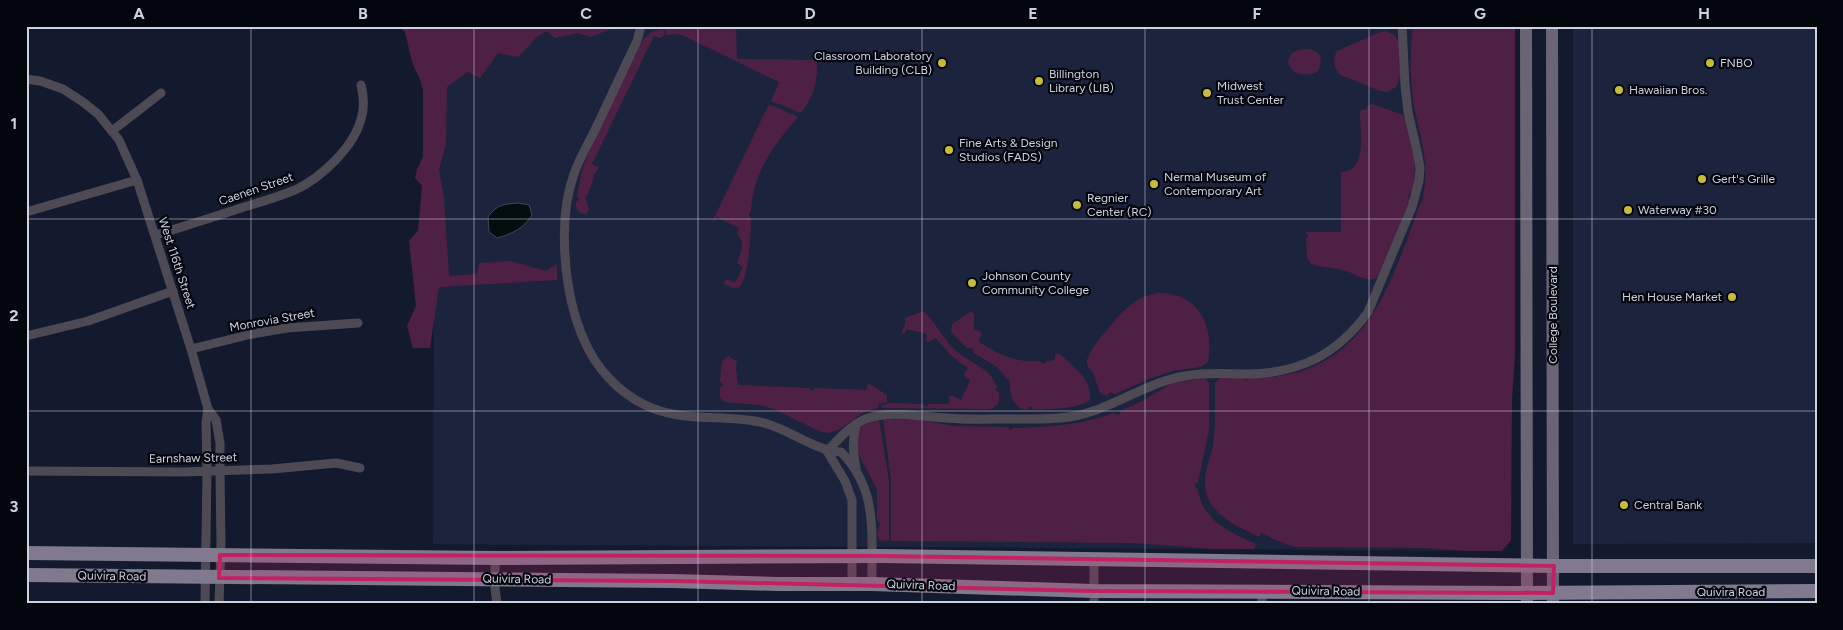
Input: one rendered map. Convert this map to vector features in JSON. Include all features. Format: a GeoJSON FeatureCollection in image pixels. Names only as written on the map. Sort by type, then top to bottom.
{"type":"FeatureCollection","features":[{"type":"Feature","properties":{"kind":"main road"},"geometry":{"type":"LineString","coordinates":[[1526,26],[1527,598]]}},
{"type":"Feature","properties":{"kind":"main road","name":"College Boulevard"},"geometry":{"type":"LineString","coordinates":[[1552,26],[1553,598]]}},
{"type":"Feature","properties":{"kind":"main road","name":"Quivira Road"},"geometry":{"type":"LineString","coordinates":[[26,553],[495,558],[872,556],[1554,566],[1817,566]]}},
{"type":"Feature","properties":{"kind":"main road","name":"Quivira Road"},"geometry":{"type":"LineString","coordinates":[[26,575],[872,584],[1094,597],[1553,598],[1817,591]]}},
{"type":"Feature","properties":{"kind":"street"},"geometry":{"type":"LineString","coordinates":[[641,26],[637,41],[574,173],[567,199],[564,224],[566,257],[570,289],[584,340],[595,360],[610,379],[626,394],[645,405],[666,414],[687,418],[742,419],[762,423],[827,451],[841,452],[852,464],[863,482],[870,505],[872,584]]}},
{"type":"Feature","properties":{"kind":"street"},"geometry":{"type":"LineString","coordinates":[[827,451],[856,424],[880,415],[978,419],[1077,416],[1098,410],[1168,379],[1212,373],[1273,372],[1293,368],[1331,350],[1351,333],[1368,312],[1416,194],[1420,168],[1408,112],[1402,26]]}},
{"type":"Feature","properties":{"kind":"street"},"geometry":{"type":"LineString","coordinates":[[1404,44],[1407,26]]}},
{"type":"Feature","properties":{"kind":"street","name":"West 116th Street"},"geometry":{"type":"LineString","coordinates":[[26,79],[40,81],[63,89],[98,114],[126,151],[156,235],[208,409],[216,420],[220,443],[220,470],[212,578],[205,604]]}},
{"type":"Feature","properties":{"kind":"street","name":"Caenen Street"},"geometry":{"type":"LineString","coordinates":[[156,235],[295,190],[313,180],[330,166],[344,150],[356,131],[363,112],[364,99],[361,85]]}},
{"type":"Feature","properties":{"kind":"street"},"geometry":{"type":"LineString","coordinates":[[112,131],[161,93]]}},
{"type":"Feature","properties":{"kind":"street"},"geometry":{"type":"LineString","coordinates":[[26,212],[137,180]]}},
{"type":"Feature","properties":{"kind":"street"},"geometry":{"type":"LineString","coordinates":[[26,336],[88,321],[173,291]]}},
{"type":"Feature","properties":{"kind":"street","name":"Monrovia Street"},"geometry":{"type":"LineString","coordinates":[[191,349],[252,334],[287,328],[358,323]]}},
{"type":"Feature","properties":{"kind":"street","name":"West 116th Street"},"geometry":{"type":"LineString","coordinates":[[208,409],[206,422],[207,471],[213,555],[212,578],[219,604]]}},
{"type":"Feature","properties":{"kind":"street"},"geometry":{"type":"LineString","coordinates":[[856,424],[852,438],[852,447],[857,472]]}},
{"type":"Feature","properties":{"kind":"street"},"geometry":{"type":"LineString","coordinates":[[827,451],[845,481],[852,500],[852,584]]}},
{"type":"Feature","properties":{"kind":"street","name":"Earnshaw Street"},"geometry":{"type":"LineString","coordinates":[[26,471],[207,471],[272,469],[336,463],[360,468]]}},
{"type":"Feature","properties":{"kind":"street"},"geometry":{"type":"LineString","coordinates":[[495,558],[497,604]]}},
{"type":"Feature","properties":{"kind":"street"},"geometry":{"type":"LineString","coordinates":[[1094,558],[1094,597]]}},
{"type":"Feature","properties":{"kind":"highlighted area"},"geometry":{"type":"Polygon","coordinates":[[[220,555],[881,556],[1554,566],[1553,593],[1093,591],[673,581],[219,578],[220,555]]]}},
{"type":"Feature","properties":{"kind":"shaded area"},"geometry":{"type":"Polygon","coordinates":[[[398,26],[612,26],[609,30],[590,37],[578,33],[555,38],[546,31],[537,37],[518,57],[498,53],[480,78],[467,72],[447,87],[446,144],[439,170],[444,197],[449,276],[477,274],[479,263],[510,261],[546,271],[557,264],[557,280],[439,287],[430,348],[413,348],[407,326],[416,306],[409,241],[418,230],[422,186],[415,178],[423,157],[423,90],[412,62],[405,32],[398,26]]]}},
{"type":"Feature","properties":{"kind":"shaded area","name":"Johnson County Community College"},"geometry":{"type":"Polygon","coordinates":[[[435,26],[1511,26],[1501,551],[433,544],[435,26]]]}},
{"type":"Feature","properties":{"kind":"shaded area"},"geometry":{"type":"Polygon","coordinates":[[[678,26],[736,26],[737,59],[817,60],[817,75],[814,88],[801,113],[771,101],[779,82],[682,35],[667,35],[664,28],[678,26]]]}},
{"type":"Feature","properties":{"kind":"shaded area"},"geometry":{"type":"Polygon","coordinates":[[[1413,26],[1515,26],[1515,356],[1512,399],[1511,540],[1502,551],[1426,548],[1296,547],[1261,533],[1259,537],[1240,528],[1222,516],[1209,500],[1205,479],[1214,437],[1215,383],[1220,378],[1243,378],[1247,380],[1248,378],[1290,374],[1321,363],[1346,346],[1366,323],[1383,296],[1397,267],[1424,198],[1425,159],[1411,81],[1413,26]]]}},
{"type":"Feature","properties":{"kind":"shaded area"},"geometry":{"type":"Polygon","coordinates":[[[1573,26],[1817,26],[1817,543],[1573,544],[1573,26]]]}},
{"type":"Feature","properties":{"kind":"shaded area"},"geometry":{"type":"Polygon","coordinates":[[[663,29],[665,35],[660,38],[654,36],[592,164],[598,167],[598,169],[593,175],[594,178],[587,196],[585,196],[589,210],[586,214],[580,213],[576,207],[576,202],[579,200],[577,196],[582,170],[592,144],[643,40],[651,32],[663,29]]]}},
{"type":"Feature","properties":{"kind":"shaded area"},"geometry":{"type":"Polygon","coordinates":[[[1386,31],[1395,35],[1399,42],[1400,77],[1396,87],[1388,92],[1380,91],[1341,75],[1336,70],[1334,58],[1337,51],[1386,31]]]}},
{"type":"Feature","properties":{"kind":"shaded area"},"geometry":{"type":"Polygon","coordinates":[[[1311,49],[1318,53],[1321,58],[1319,70],[1305,75],[1292,70],[1288,61],[1292,53],[1298,50],[1311,49]]]}},
{"type":"Feature","properties":{"kind":"shaded area"},"geometry":{"type":"Polygon","coordinates":[[[769,104],[798,117],[772,150],[755,186],[751,213],[749,213],[749,217],[751,217],[751,232],[745,275],[739,287],[733,288],[724,282],[727,279],[735,283],[743,267],[737,263],[742,245],[742,241],[737,234],[739,228],[717,217],[712,222],[769,104]]]}},
{"type":"Feature","properties":{"kind":"shaded area"},"geometry":{"type":"Polygon","coordinates":[[[1372,104],[1403,115],[1412,144],[1415,169],[1412,190],[1408,196],[1410,199],[1393,242],[1378,275],[1371,280],[1341,270],[1311,264],[1307,257],[1306,239],[1308,237],[1306,232],[1341,232],[1341,172],[1350,170],[1359,158],[1361,149],[1360,113],[1361,110],[1367,109],[1367,106],[1372,104]]]}},
{"type":"Feature","properties":{"kind":"shaded area"},"geometry":{"type":"Polygon","coordinates":[[[518,203],[529,205],[532,215],[525,224],[513,232],[497,238],[489,232],[488,217],[494,210],[504,205],[518,203]]]}},
{"type":"Feature","properties":{"kind":"shaded area"},"geometry":{"type":"Polygon","coordinates":[[[1159,293],[1173,294],[1184,299],[1201,314],[1209,336],[1208,362],[1201,367],[1172,371],[1115,394],[1111,392],[1107,396],[1101,394],[1093,372],[1087,364],[1090,353],[1126,308],[1141,298],[1159,293]]]}},
{"type":"Feature","properties":{"kind":"shaded area"},"geometry":{"type":"Polygon","coordinates":[[[923,311],[955,350],[979,366],[995,381],[997,388],[995,388],[999,393],[997,405],[990,409],[882,408],[881,406],[889,403],[922,404],[927,407],[929,404],[949,404],[949,396],[961,400],[970,380],[964,374],[968,368],[950,355],[936,338],[929,342],[926,341],[927,334],[907,329],[904,334],[901,334],[905,318],[923,311]]]}},
{"type":"Feature","properties":{"kind":"shaded area"},"geometry":{"type":"Polygon","coordinates":[[[972,311],[974,314],[974,330],[980,331],[982,334],[978,341],[1007,357],[1023,361],[1040,361],[1043,364],[1047,361],[1055,360],[1055,354],[1059,353],[1080,373],[1088,385],[1090,400],[1071,407],[1054,409],[1032,409],[1030,406],[1027,410],[1017,406],[1012,398],[1010,379],[1008,380],[997,367],[974,353],[972,348],[967,348],[951,332],[952,324],[972,311]]]}},
{"type":"Feature","properties":{"kind":"shaded area"},"geometry":{"type":"Polygon","coordinates":[[[728,356],[737,361],[738,385],[810,388],[813,391],[815,388],[866,390],[868,383],[887,395],[887,402],[879,404],[878,408],[864,412],[840,429],[829,433],[821,432],[774,409],[758,405],[724,402],[720,398],[720,387],[723,385],[720,381],[722,361],[728,356]]]}},
{"type":"Feature","properties":{"kind":"shaded area"},"geometry":{"type":"Polygon","coordinates":[[[1205,378],[1209,383],[1209,430],[1198,482],[1195,484],[1195,487],[1198,489],[1205,509],[1211,517],[1227,530],[1256,544],[1254,549],[1212,549],[1134,543],[891,541],[891,480],[883,419],[919,420],[954,426],[1008,427],[1010,430],[1014,428],[1065,425],[1114,413],[1120,414],[1120,411],[1146,399],[1172,383],[1205,378]]]}},
{"type":"Feature","properties":{"kind":"shaded area"},"geometry":{"type":"Polygon","coordinates":[[[879,419],[889,481],[889,541],[879,540],[880,523],[877,518],[877,490],[856,449],[860,428],[869,422],[879,419]]]}},
{"type":"Feature","properties":{"kind":"place","name":"Classroom Laboratory Building (CLB)"},"geometry":{"type":"Point","coordinates":[942,63]}},
{"type":"Feature","properties":{"kind":"place","name":"FNBO"},"geometry":{"type":"Point","coordinates":[1710,63]}},
{"type":"Feature","properties":{"kind":"place","name":"Billington Library (LIB)"},"geometry":{"type":"Point","coordinates":[1039,81]}},
{"type":"Feature","properties":{"kind":"place","name":"Hawaiian Bros."},"geometry":{"type":"Point","coordinates":[1619,90]}},
{"type":"Feature","properties":{"kind":"place","name":"Midwest Trust Center"},"geometry":{"type":"Point","coordinates":[1207,93]}},
{"type":"Feature","properties":{"kind":"place","name":"Fine Arts & Design Studios (FADS)"},"geometry":{"type":"Point","coordinates":[949,150]}},
{"type":"Feature","properties":{"kind":"place","name":"Gert's Grille"},"geometry":{"type":"Point","coordinates":[1702,179]}},
{"type":"Feature","properties":{"kind":"place","name":"Nermal Museum of Contemporary Art"},"geometry":{"type":"Point","coordinates":[1154,184]}},
{"type":"Feature","properties":{"kind":"place","name":"Regnier Center (RC)"},"geometry":{"type":"Point","coordinates":[1077,205]}},
{"type":"Feature","properties":{"kind":"place","name":"Waterway #30"},"geometry":{"type":"Point","coordinates":[1628,210]}},
{"type":"Feature","properties":{"kind":"place","name":"Johnson County Community College"},"geometry":{"type":"Point","coordinates":[972,283]}},
{"type":"Feature","properties":{"kind":"place","name":"Hen House Market"},"geometry":{"type":"Point","coordinates":[1732,297]}},
{"type":"Feature","properties":{"kind":"place","name":"Central Bank"},"geometry":{"type":"Point","coordinates":[1624,505]}}]}
